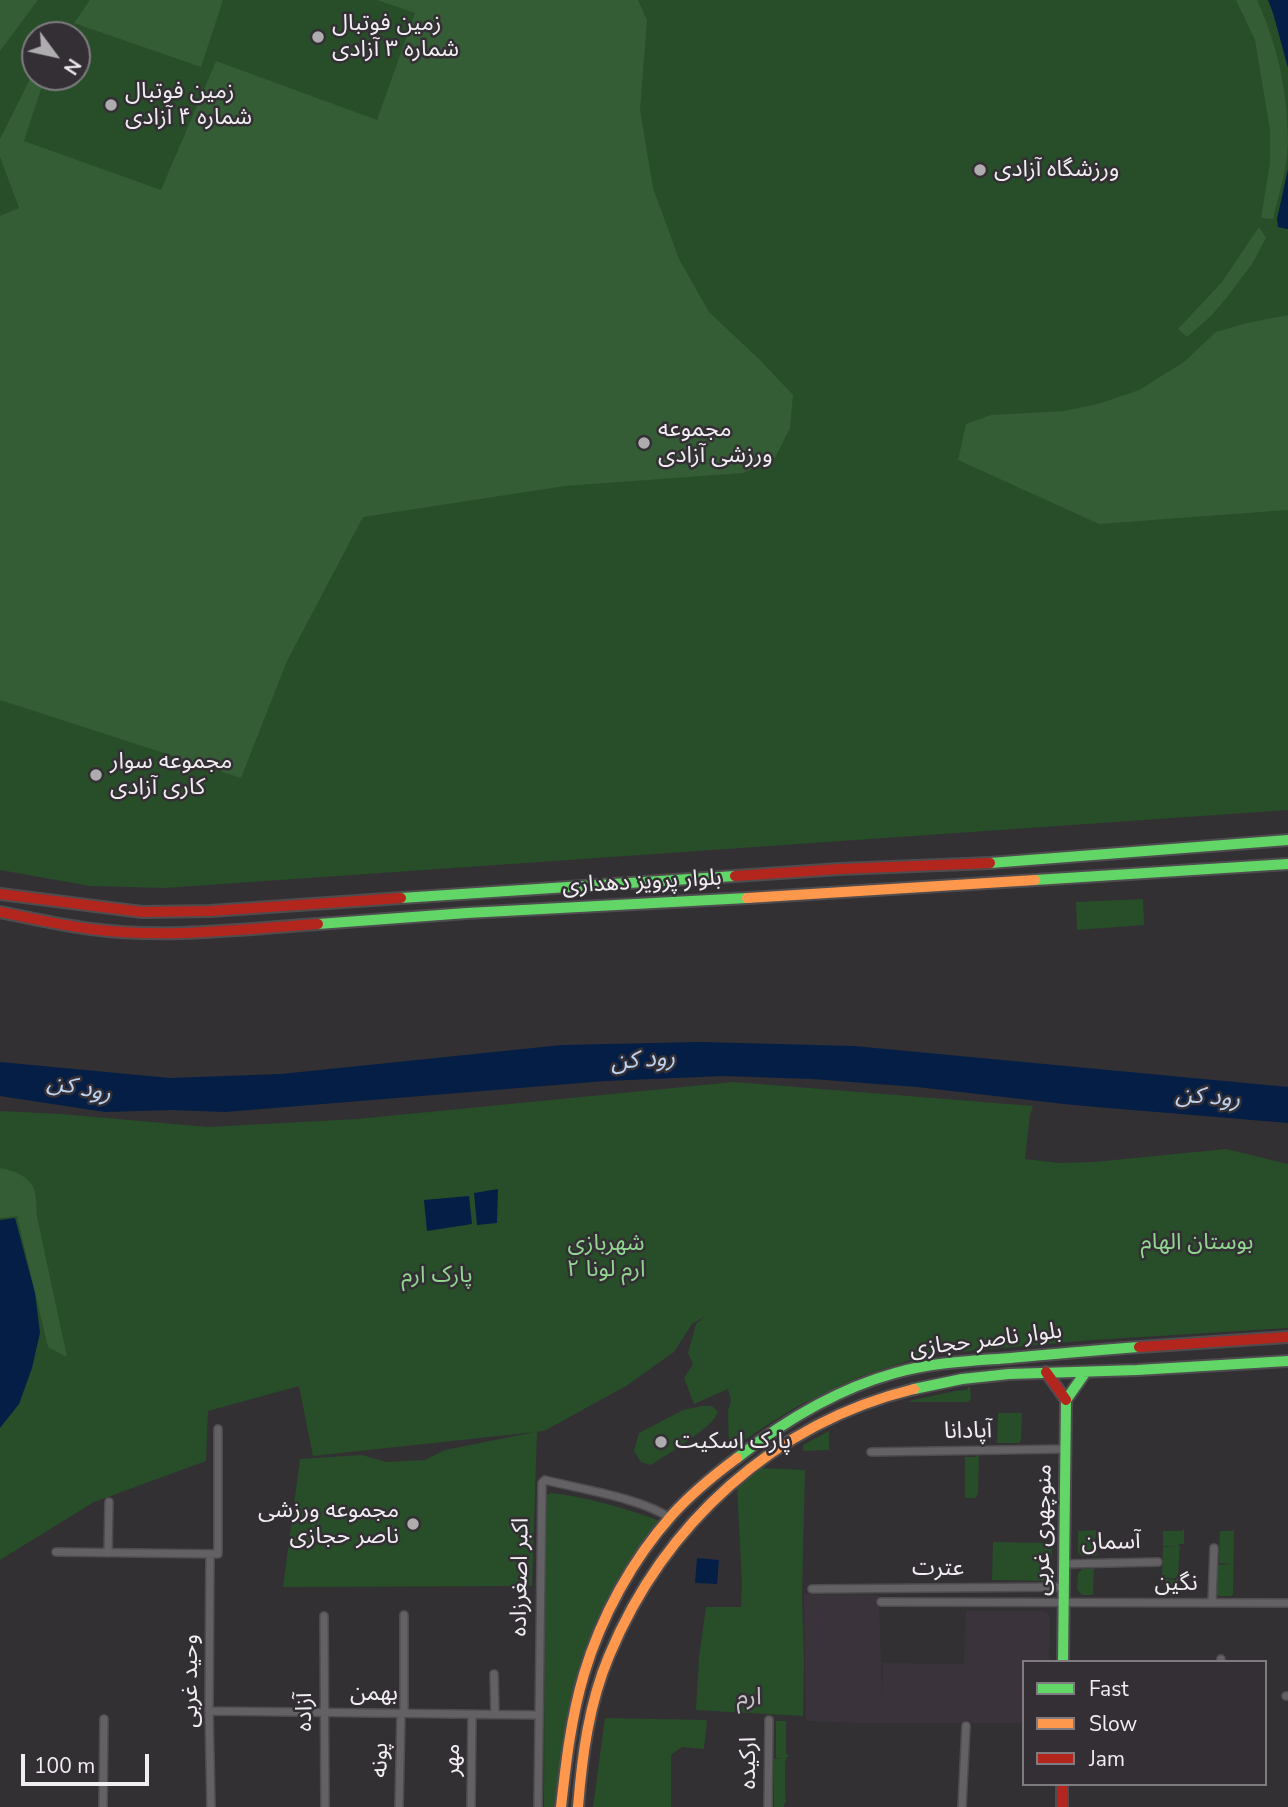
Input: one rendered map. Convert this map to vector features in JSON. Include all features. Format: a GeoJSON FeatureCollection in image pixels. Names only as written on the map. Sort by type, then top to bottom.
{"type":"FeatureCollection","features":[{"type":"Feature","properties":{"kind":"main road","name":"بلوار پرویز دهداری"},"geometry":{"type":"LineString","coordinates":[[0,894],[38,901],[142,912],[210,911],[840,869],[964,865],[1288,840]]}},
{"type":"Feature","properties":{"kind":"main road","name":"بلوار پرویز دهداری"},"geometry":{"type":"LineString","coordinates":[[0,912],[91,929],[208,932],[467,913],[810,895],[1288,864]]}},
{"type":"Feature","properties":{"kind":"main road","name":"بلوار ناصر حجازی"},"geometry":{"type":"LineString","coordinates":[[561,1807],[575,1707],[592,1651],[617,1595],[643,1553],[670,1518],[726,1465],[775,1429],[846,1391],[924,1366],[1288,1337]]}},
{"type":"Feature","properties":{"kind":"main road","name":"بلوار ناصر حجازی"},"geometry":{"type":"LineString","coordinates":[[578,1807],[587,1734],[596,1694],[625,1619],[643,1587],[674,1542],[700,1513],[754,1465],[817,1424],[885,1396],[951,1380],[1046,1372],[1085,1373],[1288,1362]]}},
{"type":"Feature","properties":{"kind":"main road"},"geometry":{"type":"LineString","coordinates":[[1046,1372],[1066,1400],[1085,1373]]}},
{"type":"Feature","properties":{"kind":"main road","name":"منوچهری غربی"},"geometry":{"type":"LineString","coordinates":[[1063,1660],[1066,1400]]}},
{"type":"Feature","properties":{"kind":"main road"},"geometry":{"type":"LineString","coordinates":[[1062,1786],[1062,1807]]}},
{"type":"Feature","properties":{"kind":"street","name":"وحید غربی"},"geometry":{"type":"LineString","coordinates":[[211,1807],[209,1711],[218,1429]]}},
{"type":"Feature","properties":{"kind":"street","name":"آپادانا"},"geometry":{"type":"LineString","coordinates":[[871,1452],[1065,1449]]}},
{"type":"Feature","properties":{"kind":"street","name":"اکبر اصغرزاده"},"geometry":{"type":"LineString","coordinates":[[538,1807],[543,1481],[631,1502],[670,1518]]}},
{"type":"Feature","properties":{"kind":"street"},"geometry":{"type":"LineString","coordinates":[[108,1553],[109,1502]]}},
{"type":"Feature","properties":{"kind":"street"},"geometry":{"type":"LineString","coordinates":[[1212,1603],[1214,1548]]}},
{"type":"Feature","properties":{"kind":"street"},"geometry":{"type":"LineString","coordinates":[[56,1552],[214,1555]]}},
{"type":"Feature","properties":{"kind":"street","name":"آسمان"},"geometry":{"type":"LineString","coordinates":[[1064,1564],[1158,1562]]}},
{"type":"Feature","properties":{"kind":"street","name":"عترت"},"geometry":{"type":"LineString","coordinates":[[812,1588],[1064,1587]]}},
{"type":"Feature","properties":{"kind":"street","name":"نگین"},"geometry":{"type":"LineString","coordinates":[[881,1602],[1288,1603]]}},
{"type":"Feature","properties":{"kind":"street","name":"پونه"},"geometry":{"type":"LineString","coordinates":[[399,1807],[404,1615]]}},
{"type":"Feature","properties":{"kind":"street","name":"آزاده"},"geometry":{"type":"LineString","coordinates":[[324,1616],[325,1807]]}},
{"type":"Feature","properties":{"kind":"street"},"geometry":{"type":"LineString","coordinates":[[494,1674],[495,1714]]}},
{"type":"Feature","properties":{"kind":"street","name":"بهمن"},"geometry":{"type":"LineString","coordinates":[[209,1711],[538,1715]]}},
{"type":"Feature","properties":{"kind":"street","name":"مهر"},"geometry":{"type":"LineString","coordinates":[[471,1807],[472,1714]]}},
{"type":"Feature","properties":{"kind":"street"},"geometry":{"type":"LineString","coordinates":[[103,1807],[104,1719]]}},
{"type":"Feature","properties":{"kind":"street","name":"ارکیده"},"geometry":{"type":"LineString","coordinates":[[768,1807],[769,1720]]}},
{"type":"Feature","properties":{"kind":"street"},"geometry":{"type":"LineString","coordinates":[[962,1807],[966,1726]]}},
{"type":"Feature","properties":{"kind":"shaded area"},"geometry":{"type":"Polygon","coordinates":[[[804,1594],[879,1595],[882,1697],[883,1663],[964,1664],[966,1611],[1044,1611],[1050,1616],[1049,1660],[1022,1660],[1022,1723],[806,1721],[804,1594]]]}},
{"type":"Feature","properties":{"kind":"green space","name":"مجموعه ورزشی آزادی"},"geometry":{"type":"Polygon","coordinates":[[[0,0],[1288,0],[1288,810],[165,888],[90,886],[0,870],[0,0]]]}},
{"type":"Feature","properties":{"kind":"green space"},"geometry":{"type":"Polygon","coordinates":[[[0,0],[38,0],[21,21],[0,51],[0,0]]]}},
{"type":"Feature","properties":{"kind":"green space"},"geometry":{"type":"Polygon","coordinates":[[[90,0],[223,0],[201,67],[91,29],[91,21],[75,21],[90,0]]]}},
{"type":"Feature","properties":{"kind":"green space"},"geometry":{"type":"Polygon","coordinates":[[[377,0],[638,0],[647,20],[640,110],[653,188],[679,259],[709,312],[793,395],[790,428],[775,458],[743,473],[565,486],[363,517],[287,661],[241,778],[0,700],[0,216],[19,208],[0,157],[0,139],[24,91],[40,91],[24,141],[161,190],[216,61],[377,120],[415,13],[377,0]]]}},
{"type":"Feature","properties":{"kind":"green space"},"geometry":{"type":"Polygon","coordinates":[[[1236,0],[1257,0],[1271,35],[1284,88],[1288,143],[1273,219],[1261,218],[1270,163],[1270,130],[1255,40],[1236,0]]]}},
{"type":"Feature","properties":{"kind":"green space"},"geometry":{"type":"Polygon","coordinates":[[[1259,227],[1266,238],[1252,264],[1212,315],[1187,337],[1178,329],[1222,282],[1259,227]]]}},
{"type":"Feature","properties":{"kind":"green space"},"geometry":{"type":"Polygon","coordinates":[[[1288,315],[1288,510],[1099,524],[958,460],[966,424],[991,415],[1064,411],[1098,404],[1139,390],[1184,362],[1216,332],[1288,315]]]}},
{"type":"Feature","properties":{"kind":"green space"},"geometry":{"type":"Polygon","coordinates":[[[1143,899],[1144,925],[1077,930],[1076,902],[1143,899]]]}},
{"type":"Feature","properties":{"kind":"green space","name":"پارک ارم"},"geometry":{"type":"Polygon","coordinates":[[[734,1082],[1033,1106],[1025,1159],[1059,1163],[1094,1162],[1226,1149],[1288,1164],[1288,1328],[1092,1340],[926,1355],[859,1377],[798,1406],[729,1451],[728,1411],[731,1401],[728,1389],[694,1404],[684,1378],[693,1364],[688,1353],[696,1324],[706,1316],[692,1324],[674,1352],[626,1386],[546,1430],[537,1432],[532,1586],[283,1587],[300,1459],[362,1455],[386,1462],[425,1460],[445,1450],[535,1432],[313,1456],[299,1386],[208,1411],[206,1461],[94,1502],[0,1560],[0,1111],[208,1127],[357,1119],[734,1082]]]}},
{"type":"Feature","properties":{"kind":"green space"},"geometry":{"type":"Polygon","coordinates":[[[0,1168],[22,1176],[33,1188],[67,1357],[48,1347],[17,1216],[0,1218],[0,1168]]]}},
{"type":"Feature","properties":{"kind":"green space"},"geometry":{"type":"Polygon","coordinates":[[[970,1385],[971,1399],[968,1402],[909,1402],[967,1390],[970,1385]]]}},
{"type":"Feature","properties":{"kind":"green space","name":"پارک اسکیت"},"geometry":{"type":"Polygon","coordinates":[[[712,1406],[718,1412],[707,1426],[651,1465],[641,1462],[634,1451],[639,1433],[683,1410],[712,1406]]]}},
{"type":"Feature","properties":{"kind":"green space"},"geometry":{"type":"Polygon","coordinates":[[[998,1413],[1022,1413],[1019,1443],[997,1443],[998,1413]]]}},
{"type":"Feature","properties":{"kind":"green space"},"geometry":{"type":"Polygon","coordinates":[[[829,1431],[829,1450],[803,1451],[803,1445],[829,1431]]]}},
{"type":"Feature","properties":{"kind":"green space"},"geometry":{"type":"Polygon","coordinates":[[[979,1453],[978,1494],[975,1498],[965,1498],[965,1457],[975,1457],[979,1453]]]}},
{"type":"Feature","properties":{"kind":"green space"},"geometry":{"type":"Polygon","coordinates":[[[761,1468],[805,1470],[803,1716],[696,1710],[699,1657],[706,1607],[741,1607],[737,1486],[761,1468]]]}},
{"type":"Feature","properties":{"kind":"green space"},"geometry":{"type":"Polygon","coordinates":[[[551,1493],[606,1504],[660,1521],[620,1576],[597,1622],[572,1699],[554,1807],[544,1807],[545,1496],[551,1493]]]}},
{"type":"Feature","properties":{"kind":"green space"},"geometry":{"type":"Polygon","coordinates":[[[1184,1528],[1184,1544],[1178,1544],[1180,1545],[1178,1575],[1175,1578],[1165,1578],[1165,1575],[1162,1575],[1163,1547],[1178,1546],[1163,1546],[1163,1531],[1182,1531],[1184,1528]]]}},
{"type":"Feature","properties":{"kind":"green space"},"geometry":{"type":"Polygon","coordinates":[[[1234,1529],[1233,1594],[1219,1596],[1215,1593],[1216,1565],[1232,1564],[1219,1563],[1220,1531],[1234,1529]]]}},
{"type":"Feature","properties":{"kind":"green space"},"geometry":{"type":"Polygon","coordinates":[[[1096,1530],[1095,1551],[1098,1554],[1082,1556],[1078,1552],[1078,1531],[1096,1530]]]}},
{"type":"Feature","properties":{"kind":"green space"},"geometry":{"type":"Polygon","coordinates":[[[993,1542],[1052,1543],[1051,1581],[992,1580],[993,1542]]]}},
{"type":"Feature","properties":{"kind":"green space"},"geometry":{"type":"Polygon","coordinates":[[[1094,1566],[1093,1594],[1082,1595],[1077,1589],[1078,1574],[1082,1569],[1092,1569],[1094,1566]]]}},
{"type":"Feature","properties":{"kind":"green space"},"geometry":{"type":"Polygon","coordinates":[[[1178,1577],[1178,1593],[1164,1595],[1165,1579],[1176,1580],[1178,1577]]]}},
{"type":"Feature","properties":{"kind":"green space"},"geometry":{"type":"Polygon","coordinates":[[[605,1718],[707,1720],[704,1749],[682,1747],[671,1755],[671,1807],[593,1807],[605,1718]]]}},
{"type":"Feature","properties":{"kind":"green space"},"geometry":{"type":"Polygon","coordinates":[[[776,1721],[786,1721],[786,1753],[789,1756],[785,1761],[784,1807],[774,1807],[774,1759],[783,1758],[776,1758],[776,1721]]]}},
{"type":"Feature","properties":{"kind":"water"},"geometry":{"type":"Polygon","coordinates":[[[1268,0],[1288,0],[1288,68],[1273,13],[1268,0]]]}},
{"type":"Feature","properties":{"kind":"water"},"geometry":{"type":"Polygon","coordinates":[[[1288,169],[1287,229],[1278,227],[1277,219],[1288,169]]]}},
{"type":"Feature","properties":{"kind":"water","name":"رود کن"},"geometry":{"type":"Polygon","coordinates":[[[701,1042],[854,1046],[1288,1087],[1288,1123],[1073,1105],[917,1087],[724,1076],[605,1081],[225,1112],[105,1112],[0,1096],[0,1062],[170,1078],[281,1074],[562,1045],[701,1042]]]}},
{"type":"Feature","properties":{"kind":"water"},"geometry":{"type":"Polygon","coordinates":[[[498,1189],[497,1223],[477,1225],[474,1193],[498,1189]]]}},
{"type":"Feature","properties":{"kind":"water"},"geometry":{"type":"Polygon","coordinates":[[[469,1196],[472,1224],[427,1231],[424,1200],[469,1196]]]}},
{"type":"Feature","properties":{"kind":"water"},"geometry":{"type":"Polygon","coordinates":[[[15,1218],[35,1293],[40,1333],[32,1368],[19,1404],[0,1428],[0,1220],[15,1218]]]}},
{"type":"Feature","properties":{"kind":"water"},"geometry":{"type":"Polygon","coordinates":[[[697,1558],[719,1560],[717,1584],[695,1583],[697,1558]]]}},
{"type":"Feature","properties":{"kind":"traffic: fast"},"geometry":{"type":"LineString","coordinates":[[990,863],[1288,840]]}},
{"type":"Feature","properties":{"kind":"traffic: fast"},"geometry":{"type":"LineString","coordinates":[[1035,880],[1288,864]]}},
{"type":"Feature","properties":{"kind":"traffic: fast"},"geometry":{"type":"LineString","coordinates":[[401,898],[735,876]]}},
{"type":"Feature","properties":{"kind":"traffic: fast"},"geometry":{"type":"LineString","coordinates":[[318,924],[747,898]]}},
{"type":"Feature","properties":{"kind":"traffic: fast"},"geometry":{"type":"LineString","coordinates":[[737,1458],[773,1431],[832,1397],[895,1373],[953,1362],[1139,1347]]}},
{"type":"Feature","properties":{"kind":"traffic: fast"},"geometry":{"type":"LineString","coordinates":[[914,1389],[962,1379],[1009,1374],[1288,1361]]}},
{"type":"Feature","properties":{"kind":"traffic: fast"},"geometry":{"type":"LineString","coordinates":[[1066,1400],[1085,1373]]}},
{"type":"Feature","properties":{"kind":"traffic: fast"},"geometry":{"type":"LineString","coordinates":[[1063,1660],[1066,1400]]}},
{"type":"Feature","properties":{"kind":"traffic: slow"},"geometry":{"type":"LineString","coordinates":[[747,898],[1035,880]]}},
{"type":"Feature","properties":{"kind":"traffic: slow"},"geometry":{"type":"LineString","coordinates":[[578,1807],[588,1730],[602,1674],[632,1608],[660,1563],[693,1522],[730,1486],[770,1454],[815,1426],[863,1405],[914,1389]]}},
{"type":"Feature","properties":{"kind":"traffic: slow"},"geometry":{"type":"LineString","coordinates":[[561,1807],[579,1691],[599,1631],[619,1590],[657,1532],[672,1515],[703,1485],[737,1458]]}},
{"type":"Feature","properties":{"kind":"traffic: jam"},"geometry":{"type":"LineString","coordinates":[[735,876],[990,863]]}},
{"type":"Feature","properties":{"kind":"traffic: jam"},"geometry":{"type":"LineString","coordinates":[[0,894],[142,912],[210,911],[401,898]]}},
{"type":"Feature","properties":{"kind":"traffic: jam"},"geometry":{"type":"LineString","coordinates":[[0,912],[119,932],[204,932],[318,924]]}},
{"type":"Feature","properties":{"kind":"traffic: jam"},"geometry":{"type":"LineString","coordinates":[[1139,1347],[1288,1337]]}},
{"type":"Feature","properties":{"kind":"traffic: jam"},"geometry":{"type":"LineString","coordinates":[[1046,1372],[1066,1400]]}},
{"type":"Feature","properties":{"kind":"traffic: jam"},"geometry":{"type":"LineString","coordinates":[[1062,1786],[1062,1807]]}},
{"type":"Feature","properties":{"kind":"place","name":"زمین فوتبال شماره ۳ آزادی"},"geometry":{"type":"Point","coordinates":[318,37]}},
{"type":"Feature","properties":{"kind":"place","name":"زمین فوتبال شماره ۴ آزادی"},"geometry":{"type":"Point","coordinates":[111,105]}},
{"type":"Feature","properties":{"kind":"place","name":"ورزشگاه آزادی"},"geometry":{"type":"Point","coordinates":[980,170]}},
{"type":"Feature","properties":{"kind":"place","name":"مجموعه ورزشی آزادی"},"geometry":{"type":"Point","coordinates":[644,443]}},
{"type":"Feature","properties":{"kind":"place","name":"مجموعه سوار کاری آزادی"},"geometry":{"type":"Point","coordinates":[96,775]}},
{"type":"Feature","properties":{"kind":"place","name":"پارک اسکیت"},"geometry":{"type":"Point","coordinates":[661,1442]}},
{"type":"Feature","properties":{"kind":"place","name":"مجموعه ورزشی ناصر حجازی"},"geometry":{"type":"Point","coordinates":[413,1524]}},
{"type":"Feature","properties":{"kind":"district","name":"ارم"},"geometry":{"type":"Point","coordinates":[749,1698]}},
{"type":"Feature","properties":{"kind":"park label","name":"بوستان الهام"},"geometry":{"type":"Point","coordinates":[1197,1243]}},
{"type":"Feature","properties":{"kind":"park label","name":"شهربازی ارم لونا ۲"},"geometry":{"type":"Point","coordinates":[606,1257]}}]}
